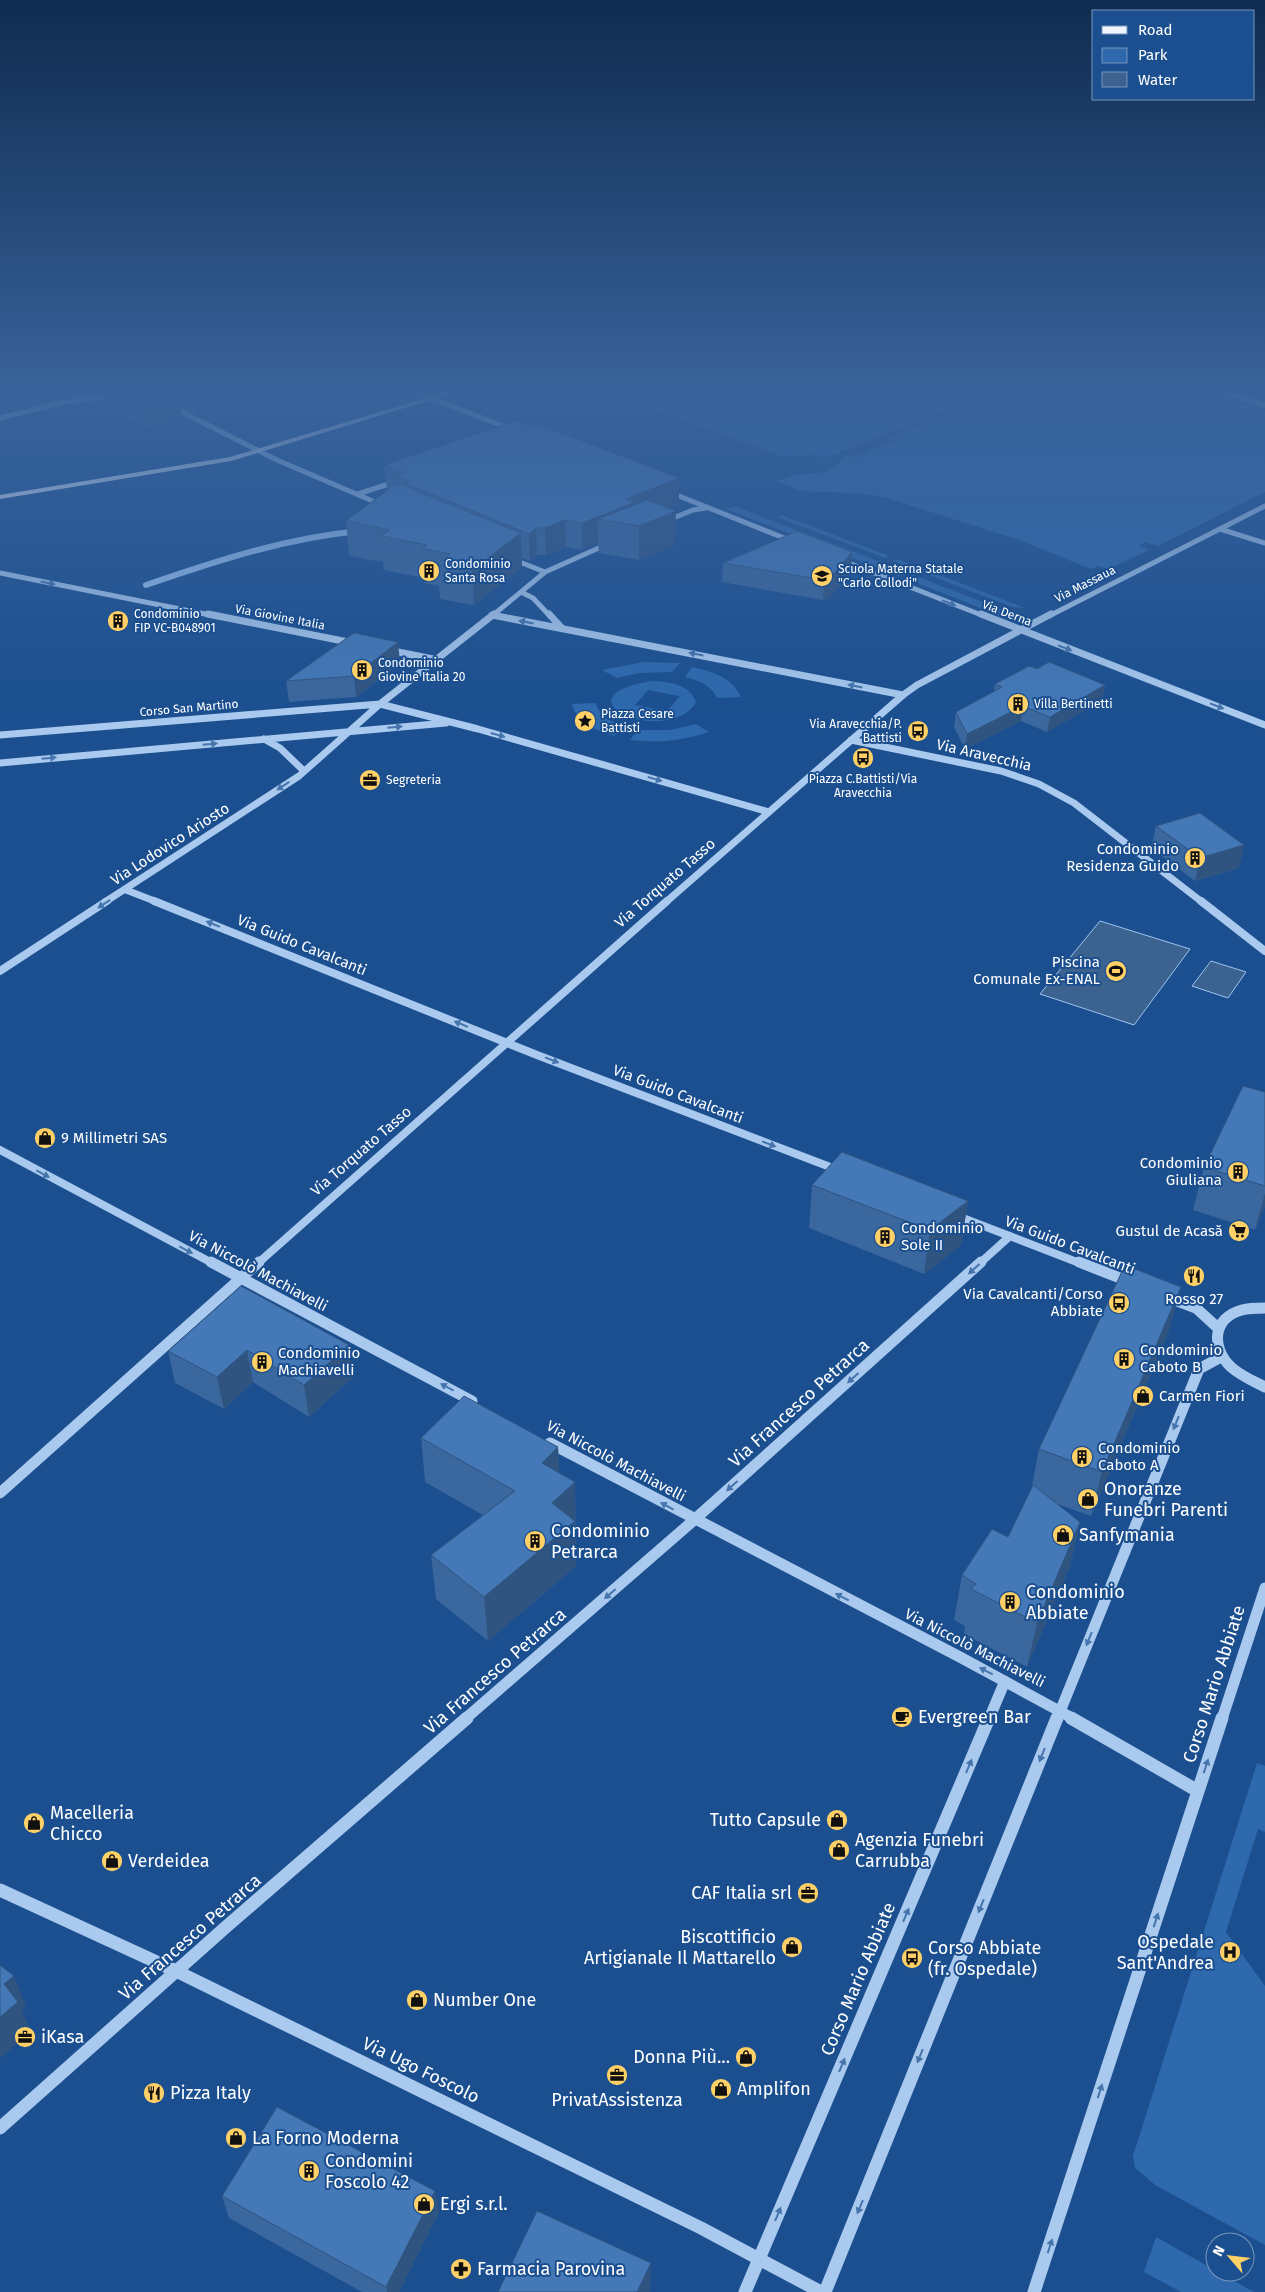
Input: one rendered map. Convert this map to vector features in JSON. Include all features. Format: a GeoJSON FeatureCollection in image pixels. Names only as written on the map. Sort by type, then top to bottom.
{"type":"FeatureCollection","features":[{"type":"Feature","properties":{"kind":"main road"},"geometry":{"type":"LineString","coordinates":[[0,497],[18,494]]}},
{"type":"Feature","properties":{"kind":"street"},"geometry":{"type":"LineString","coordinates":[[358,494],[384,506]]}},
{"type":"Feature","properties":{"kind":"street"},"geometry":{"type":"LineString","coordinates":[[673,494],[797,543]]}},
{"type":"Feature","properties":{"kind":"street","name":"Via Massaua"},"geometry":{"type":"LineString","coordinates":[[917,684],[1265,506]]}},
{"type":"Feature","properties":{"kind":"street"},"geometry":{"type":"LineString","coordinates":[[662,522],[693,510],[708,508]]}},
{"type":"Feature","properties":{"kind":"street"},"geometry":{"type":"LineString","coordinates":[[1220,529],[1265,543]]}},
{"type":"Feature","properties":{"kind":"street"},"geometry":{"type":"LineString","coordinates":[[347,732],[545,572],[557,564],[619,540]]}},
{"type":"Feature","properties":{"kind":"street"},"geometry":{"type":"LineString","coordinates":[[508,557],[545,572]]}},
{"type":"Feature","properties":{"kind":"street","name":"Via Derna"},"geometry":{"type":"LineString","coordinates":[[832,557],[1265,725]]}},
{"type":"Feature","properties":{"kind":"street","name":"Via Giovine Italia"},"geometry":{"type":"LineString","coordinates":[[0,573],[356,644]]}},
{"type":"Feature","properties":{"kind":"street"},"geometry":{"type":"LineString","coordinates":[[521,592],[533,598],[561,627]]}},
{"type":"Feature","properties":{"kind":"street"},"geometry":{"type":"LineString","coordinates":[[492,615],[561,627],[903,696]]}},
{"type":"Feature","properties":{"kind":"street"},"geometry":{"type":"LineString","coordinates":[[385,649],[438,660]]}},
{"type":"Feature","properties":{"kind":"street"},"geometry":{"type":"LineString","coordinates":[[380,704],[451,722],[769,812],[917,684]]}},
{"type":"Feature","properties":{"kind":"street","name":"Corso San Martino"},"geometry":{"type":"LineString","coordinates":[[0,735],[380,704]]}},
{"type":"Feature","properties":{"kind":"street"},"geometry":{"type":"LineString","coordinates":[[0,763],[451,722]]}},
{"type":"Feature","properties":{"kind":"street","name":"Via Lodovico Ariosto"},"geometry":{"type":"LineString","coordinates":[[0,971],[126,890],[304,771],[347,732]]}},
{"type":"Feature","properties":{"kind":"street"},"geometry":{"type":"LineString","coordinates":[[264,739],[280,748],[304,771]]}},
{"type":"Feature","properties":{"kind":"street","name":"Via Aravecchia"},"geometry":{"type":"LineString","coordinates":[[851,740],[1001,771],[1046,785],[1074,803],[1265,951]]}},
{"type":"Feature","properties":{"kind":"street","name":"Via Torquato Tasso"},"geometry":{"type":"LineString","coordinates":[[3,1487],[769,812]]}},
{"type":"Feature","properties":{"kind":"street","name":"Via Guido Cavalcanti"},"geometry":{"type":"LineString","coordinates":[[126,890],[506,1042],[843,1172]]}},
{"type":"Feature","properties":{"kind":"street","name":"Via Niccolò Machiavelli"},"geometry":{"type":"LineString","coordinates":[[0,1150],[484,1407]]}},
{"type":"Feature","properties":{"kind":"street","name":"Via Guido Cavalcanti"},"geometry":{"type":"LineString","coordinates":[[945,1212],[1138,1286]]}},
{"type":"Feature","properties":{"kind":"street","name":"Via Francesco Petrarca"},"geometry":{"type":"LineString","coordinates":[[0,2128],[694,1520],[1010,1236]]}},
{"type":"Feature","properties":{"kind":"street"},"geometry":{"type":"LineString","coordinates":[[1155,1292],[1196,1308],[1218,1328]]}},
{"type":"Feature","properties":{"kind":"street"},"geometry":{"type":"LineString","coordinates":[[1265,1308],[1244,1309],[1233,1313],[1223,1320],[1215,1337],[1216,1347],[1221,1357],[1239,1375],[1265,1387]]}},
{"type":"Feature","properties":{"kind":"street"},"geometry":{"type":"LineString","coordinates":[[825,2292],[1193,1383],[1200,1369],[1221,1357]]}},
{"type":"Feature","properties":{"kind":"street","name":"Via Niccolò Machiavelli"},"geometry":{"type":"LineString","coordinates":[[537,1436],[694,1520],[1061,1710]]}},
{"type":"Feature","properties":{"kind":"street","name":"Corso Mario Abbiate"},"geometry":{"type":"LineString","coordinates":[[1034,2292],[1265,1588]]}},
{"type":"Feature","properties":{"kind":"street","name":"Corso Mario Abbiate"},"geometry":{"type":"LineString","coordinates":[[745,2292],[1005,1681]]}},
{"type":"Feature","properties":{"kind":"street","name":"Corso Mario Abbiate"},"geometry":{"type":"LineString","coordinates":[[1061,1710],[1198,1791]]}},
{"type":"Feature","properties":{"kind":"street","name":"Via Ugo Foscolo"},"geometry":{"type":"LineString","coordinates":[[0,1890],[176,1972],[701,2228],[821,2292]]}},
{"type":"Feature","properties":{"kind":"green space"},"geometry":{"type":"Polygon","coordinates":[[[860,494],[1261,494],[1158,546],[1145,542],[1139,546],[1149,550],[1109,569],[1098,566],[1091,569],[1019,540],[884,497],[860,494]]]}},
{"type":"Feature","properties":{"kind":"green space"},"geometry":{"type":"Polygon","coordinates":[[[734,506],[907,572],[899,576],[726,509],[734,506]]]}},
{"type":"Feature","properties":{"kind":"green space"},"geometry":{"type":"Polygon","coordinates":[[[782,515],[889,556],[885,558],[777,517],[782,515]]]}},
{"type":"Feature","properties":{"kind":"green space"},"geometry":{"type":"Polygon","coordinates":[[[897,559],[1025,608],[1012,607],[893,561],[897,559]]]}},
{"type":"Feature","properties":{"kind":"green space"},"geometry":{"type":"Polygon","coordinates":[[[913,575],[1014,614],[1006,618],[907,579],[913,575]]]}},
{"type":"Feature","properties":{"kind":"green space"},"geometry":{"type":"Polygon","coordinates":[[[643,662],[680,663],[672,672],[639,673],[617,678],[602,670],[643,662]]]}},
{"type":"Feature","properties":{"kind":"green space"},"geometry":{"type":"Polygon","coordinates":[[[692,667],[713,673],[727,680],[741,697],[717,698],[704,684],[685,677],[692,667]]]}},
{"type":"Feature","properties":{"kind":"green space"},"geometry":{"type":"Polygon","coordinates":[[[659,681],[678,685],[689,691],[696,702],[690,710],[682,715],[660,721],[638,720],[628,717],[619,712],[613,705],[612,699],[622,689],[647,682],[659,681]],[[648,690],[635,705],[667,711],[680,696],[648,690]]]}},
{"type":"Feature","properties":{"kind":"green space"},"geometry":{"type":"Polygon","coordinates":[[[595,703],[603,717],[623,726],[614,736],[588,725],[578,717],[572,704],[595,703]]]}},
{"type":"Feature","properties":{"kind":"green space"},"geometry":{"type":"Polygon","coordinates":[[[696,724],[709,732],[670,740],[630,740],[638,730],[670,730],[696,724]]]}},
{"type":"Feature","properties":{"kind":"green space","name":"Ospedale Sant'Andrea"},"geometry":{"type":"Polygon","coordinates":[[[1257,1763],[1265,1766],[1265,1832],[1258,1829],[1226,1932],[1265,1986],[1265,2245],[1255,2240],[1255,2232],[1241,2232],[1155,2185],[1135,2168],[1133,2156],[1257,1763]]]}},
{"type":"Feature","properties":{"kind":"green space"},"geometry":{"type":"Polygon","coordinates":[[[1156,2237],[1205,2264],[1205,2282],[1236,2282],[1254,2292],[1181,2292],[1144,2272],[1156,2237]]]}},
{"type":"Feature","properties":{"kind":"water","name":"Piscina Comunale Ex-ENAL"},"geometry":{"type":"Polygon","coordinates":[[[1100,921],[1190,949],[1134,1025],[1040,994],[1100,921]]]}},
{"type":"Feature","properties":{"kind":"water"},"geometry":{"type":"Polygon","coordinates":[[[1211,961],[1246,972],[1228,998],[1192,986],[1211,961]]]}},
{"type":"Feature","properties":{"kind":"building"},"geometry":{"type":"Polygon","coordinates":[[[382,494],[424,494],[521,533],[472,570],[438,564],[450,554],[422,548],[427,545],[381,536],[390,530],[346,521],[382,494]]]}},
{"type":"Feature","properties":{"kind":"building"},"geometry":{"type":"Polygon","coordinates":[[[432,494],[639,494],[626,499],[635,502],[582,523],[565,520],[545,528],[536,528],[529,534],[432,494]]]}},
{"type":"Feature","properties":{"kind":"building"},"geometry":{"type":"Polygon","coordinates":[[[647,500],[676,511],[639,526],[598,519],[647,500]]]}},
{"type":"Feature","properties":{"kind":"building"},"geometry":{"type":"Polygon","coordinates":[[[797,531],[852,552],[831,577],[824,580],[723,563],[797,531]]]}},
{"type":"Feature","properties":{"kind":"building"},"geometry":{"type":"Polygon","coordinates":[[[354,633],[398,642],[354,676],[286,681],[354,633]]]}},
{"type":"Feature","properties":{"kind":"building"},"geometry":{"type":"Polygon","coordinates":[[[1049,662],[1105,685],[1050,717],[1023,706],[967,734],[956,712],[1002,687],[995,684],[1029,666],[1037,669],[1049,662]]]}},
{"type":"Feature","properties":{"kind":"building"},"geometry":{"type":"Polygon","coordinates":[[[1200,813],[1244,845],[1200,858],[1156,826],[1200,813]]]}},
{"type":"Feature","properties":{"kind":"building"},"geometry":{"type":"Polygon","coordinates":[[[1243,1086],[1265,1092],[1265,1186],[1204,1167],[1243,1086]]]}},
{"type":"Feature","properties":{"kind":"building"},"geometry":{"type":"Polygon","coordinates":[[[842,1152],[968,1201],[930,1230],[812,1185],[842,1152]]]}},
{"type":"Feature","properties":{"kind":"building"},"geometry":{"type":"Polygon","coordinates":[[[1125,1265],[1181,1287],[1102,1472],[1039,1449],[1125,1265]]]}},
{"type":"Feature","properties":{"kind":"building"},"geometry":{"type":"Polygon","coordinates":[[[241,1286],[349,1345],[304,1385],[247,1350],[217,1377],[168,1351],[241,1286]]]}},
{"type":"Feature","properties":{"kind":"building"},"geometry":{"type":"Polygon","coordinates":[[[464,1396],[558,1447],[542,1463],[575,1482],[552,1503],[575,1521],[484,1597],[431,1555],[515,1491],[421,1438],[464,1396]]]}},
{"type":"Feature","properties":{"kind":"building"},"geometry":{"type":"Polygon","coordinates":[[[1033,1485],[1080,1522],[1037,1623],[971,1589],[976,1584],[962,1575],[992,1529],[1008,1537],[1033,1485]]]}},
{"type":"Feature","properties":{"kind":"building"},"geometry":{"type":"Polygon","coordinates":[[[0,1965],[14,1976],[4,1984],[18,2002],[0,2017],[0,1965]]]}},
{"type":"Feature","properties":{"kind":"building","name":"Condomini Foscolo 42"},"geometry":{"type":"Polygon","coordinates":[[[277,2107],[435,2191],[386,2287],[222,2196],[277,2107]]]}},
{"type":"Feature","properties":{"kind":"building"},"geometry":{"type":"Polygon","coordinates":[[[537,2211],[651,2263],[637,2292],[498,2292],[537,2211]]]}},
{"type":"Feature","properties":{"kind":"waterway"},"geometry":{"type":"LineString","coordinates":[[146,585],[198,567],[278,545],[332,534],[360,531]]}},
{"type":"Feature","properties":{"kind":"place","name":"Condominio Santa Rosa"},"geometry":{"type":"Point","coordinates":[429,571]}},
{"type":"Feature","properties":{"kind":"place","name":"Scuola Materna Statale \"Carlo Collodi\""},"geometry":{"type":"Point","coordinates":[822,576]}},
{"type":"Feature","properties":{"kind":"place","name":"Condominio FIP VC-B048901"},"geometry":{"type":"Point","coordinates":[118,621]}},
{"type":"Feature","properties":{"kind":"place","name":"Condominio Giovine Italia 20"},"geometry":{"type":"Point","coordinates":[362,670]}},
{"type":"Feature","properties":{"kind":"place","name":"Villa Bertinetti"},"geometry":{"type":"Point","coordinates":[1018,704]}},
{"type":"Feature","properties":{"kind":"place","name":"Piazza Cesare Battisti"},"geometry":{"type":"Point","coordinates":[585,721]}},
{"type":"Feature","properties":{"kind":"place","name":"Via Aravecchia/P. Battisti"},"geometry":{"type":"Point","coordinates":[918,731]}},
{"type":"Feature","properties":{"kind":"place","name":"Piazza C.Battisti/Via Aravecchia"},"geometry":{"type":"Point","coordinates":[863,758]}},
{"type":"Feature","properties":{"kind":"place","name":"Segreteria"},"geometry":{"type":"Point","coordinates":[370,780]}},
{"type":"Feature","properties":{"kind":"place","name":"Condominio Residenza Guido"},"geometry":{"type":"Point","coordinates":[1195,858]}},
{"type":"Feature","properties":{"kind":"place","name":"Piscina Comunale Ex-ENAL"},"geometry":{"type":"Point","coordinates":[1116,971]}},
{"type":"Feature","properties":{"kind":"place","name":"9 Millimetri SAS"},"geometry":{"type":"Point","coordinates":[45,1138]}},
{"type":"Feature","properties":{"kind":"place","name":"Condominio Giuliana"},"geometry":{"type":"Point","coordinates":[1238,1172]}},
{"type":"Feature","properties":{"kind":"place","name":"Gustul de Acasă"},"geometry":{"type":"Point","coordinates":[1239,1231]}},
{"type":"Feature","properties":{"kind":"place","name":"Condominio Sole II"},"geometry":{"type":"Point","coordinates":[885,1237]}},
{"type":"Feature","properties":{"kind":"place","name":"Rosso 27"},"geometry":{"type":"Point","coordinates":[1194,1276]}},
{"type":"Feature","properties":{"kind":"place","name":"Via Cavalcanti/Corso Abbiate"},"geometry":{"type":"Point","coordinates":[1119,1303]}},
{"type":"Feature","properties":{"kind":"place","name":"Condominio Caboto B"},"geometry":{"type":"Point","coordinates":[1124,1359]}},
{"type":"Feature","properties":{"kind":"place","name":"Condominio Machiavelli"},"geometry":{"type":"Point","coordinates":[262,1362]}},
{"type":"Feature","properties":{"kind":"place","name":"Carmen Fiori"},"geometry":{"type":"Point","coordinates":[1143,1396]}},
{"type":"Feature","properties":{"kind":"place","name":"Condominio Caboto A"},"geometry":{"type":"Point","coordinates":[1082,1457]}},
{"type":"Feature","properties":{"kind":"place","name":"Onoranze Funebri Parenti"},"geometry":{"type":"Point","coordinates":[1088,1499]}},
{"type":"Feature","properties":{"kind":"place","name":"Sanfymania"},"geometry":{"type":"Point","coordinates":[1063,1535]}},
{"type":"Feature","properties":{"kind":"place","name":"Condominio Petrarca"},"geometry":{"type":"Point","coordinates":[535,1541]}},
{"type":"Feature","properties":{"kind":"place","name":"Condominio Abbiate"},"geometry":{"type":"Point","coordinates":[1010,1602]}},
{"type":"Feature","properties":{"kind":"place","name":"Evergreen Bar"},"geometry":{"type":"Point","coordinates":[902,1717]}},
{"type":"Feature","properties":{"kind":"place","name":"Tutto Capsule"},"geometry":{"type":"Point","coordinates":[837,1820]}},
{"type":"Feature","properties":{"kind":"place","name":"Macelleria Chicco"},"geometry":{"type":"Point","coordinates":[34,1823]}},
{"type":"Feature","properties":{"kind":"place","name":"Agenzia Funebri Carrubba"},"geometry":{"type":"Point","coordinates":[839,1850]}},
{"type":"Feature","properties":{"kind":"place","name":"Verdeidea"},"geometry":{"type":"Point","coordinates":[112,1861]}},
{"type":"Feature","properties":{"kind":"place","name":"CAF Italia srl"},"geometry":{"type":"Point","coordinates":[808,1893]}},
{"type":"Feature","properties":{"kind":"place","name":"Biscottificio Artigianale Il Mattarello"},"geometry":{"type":"Point","coordinates":[792,1947]}},
{"type":"Feature","properties":{"kind":"place","name":"Ospedale Sant'Andrea"},"geometry":{"type":"Point","coordinates":[1230,1952]}},
{"type":"Feature","properties":{"kind":"place","name":"Corso Abbiate (fr. Ospedale)"},"geometry":{"type":"Point","coordinates":[912,1958]}},
{"type":"Feature","properties":{"kind":"place","name":"Number One"},"geometry":{"type":"Point","coordinates":[417,2000]}},
{"type":"Feature","properties":{"kind":"place","name":"iKasa"},"geometry":{"type":"Point","coordinates":[25,2037]}},
{"type":"Feature","properties":{"kind":"place","name":"Donna Più..."},"geometry":{"type":"Point","coordinates":[746,2057]}},
{"type":"Feature","properties":{"kind":"place","name":"PrivatAssistenza"},"geometry":{"type":"Point","coordinates":[617,2075]}},
{"type":"Feature","properties":{"kind":"place","name":"Amplifon"},"geometry":{"type":"Point","coordinates":[721,2089]}},
{"type":"Feature","properties":{"kind":"place","name":"Pizza Italy"},"geometry":{"type":"Point","coordinates":[154,2093]}},
{"type":"Feature","properties":{"kind":"place","name":"La Forno Moderna"},"geometry":{"type":"Point","coordinates":[236,2138]}},
{"type":"Feature","properties":{"kind":"place","name":"Condomini Foscolo 42"},"geometry":{"type":"Point","coordinates":[309,2171]}},
{"type":"Feature","properties":{"kind":"place","name":"Ergi s.r.l."},"geometry":{"type":"Point","coordinates":[424,2204]}},
{"type":"Feature","properties":{"kind":"place","name":"Farmacia Parovina"},"geometry":{"type":"Point","coordinates":[461,2269]}}]}
